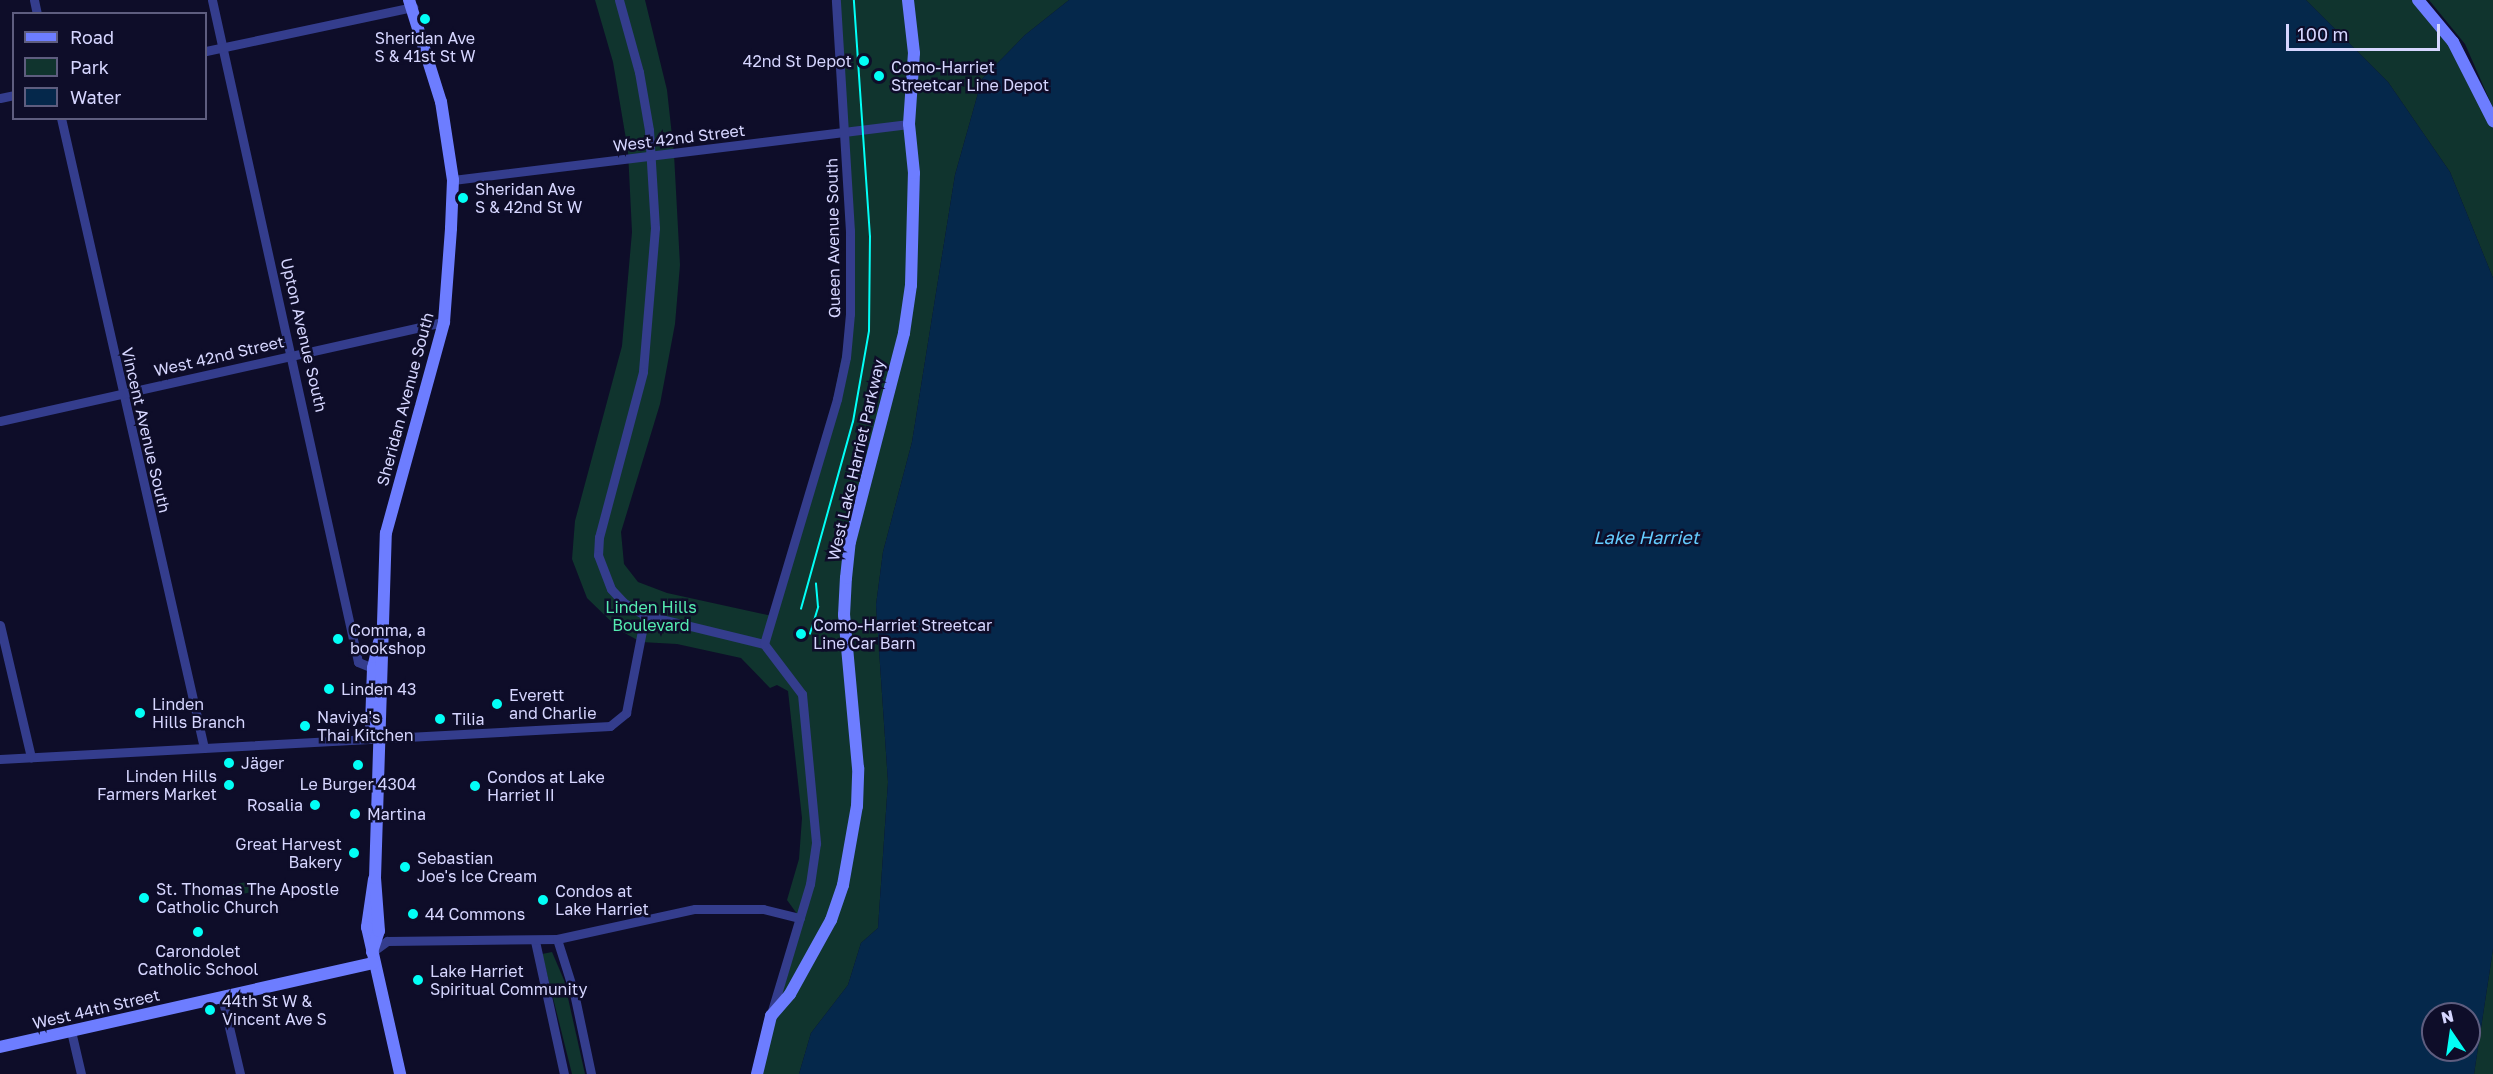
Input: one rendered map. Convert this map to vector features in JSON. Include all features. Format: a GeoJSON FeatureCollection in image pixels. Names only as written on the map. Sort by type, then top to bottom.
{"type":"FeatureCollection","features":[{"type":"Feature","properties":{"kind":"street","name":"Upton Avenue South"},"geometry":{"type":"LineString","coordinates":[[212,0],[358,662],[373,668]]}},
{"type":"Feature","properties":{"kind":"street"},"geometry":{"type":"LineString","coordinates":[[619,0],[639,72],[652,156],[655,228],[650,324],[643,372],[599,537],[598,555],[611,590],[624,603],[645,615],[767,648]]}},
{"type":"Feature","properties":{"kind":"street","name":"Queen Avenue South"},"geometry":{"type":"LineString","coordinates":[[767,648],[837,399],[846,357],[851,272],[846,132],[836,0]]}},
{"type":"Feature","properties":{"kind":"street","name":"West Lake Harriet Parkway"},"geometry":{"type":"LineString","coordinates":[[771,1016],[790,994],[831,920],[851,847],[858,768],[845,645],[846,578],[850,542],[904,333],[911,285],[914,173],[909,124],[914,52],[908,0]]}},
{"type":"Feature","properties":{"kind":"street"},"geometry":{"type":"LineString","coordinates":[[2418,0],[2453,42],[2493,120]]}},
{"type":"Feature","properties":{"kind":"street"},"geometry":{"type":"LineString","coordinates":[[207,51],[411,4]]}},
{"type":"Feature","properties":{"kind":"street","name":"Sheridan Avenue South"},"geometry":{"type":"LineString","coordinates":[[380,739],[385,669],[382,632],[386,533],[444,322],[453,180],[441,102],[411,4]]}},
{"type":"Feature","properties":{"kind":"street","name":"Vincent Avenue South"},"geometry":{"type":"LineString","coordinates":[[61,120],[204,748]]}},
{"type":"Feature","properties":{"kind":"street","name":"West 42nd Street"},"geometry":{"type":"LineString","coordinates":[[453,180],[909,124]]}},
{"type":"Feature","properties":{"kind":"street","name":"West 42nd Street"},"geometry":{"type":"LineString","coordinates":[[0,421],[444,322]]}},
{"type":"Feature","properties":{"kind":"street"},"geometry":{"type":"LineString","coordinates":[[0,759],[610,726],[626,713],[645,615]]}},
{"type":"Feature","properties":{"kind":"street"},"geometry":{"type":"LineString","coordinates":[[0,625],[31,757]]}},
{"type":"Feature","properties":{"kind":"street","name":"Sheridan Avenue South"},"geometry":{"type":"LineString","coordinates":[[380,739],[371,724],[373,668],[382,632]]}},
{"type":"Feature","properties":{"kind":"street","name":"West Lake Harriet Parkway"},"geometry":{"type":"LineString","coordinates":[[757,1074],[771,1016],[810,884],[817,823],[802,694],[793,679],[767,648]]}},
{"type":"Feature","properties":{"kind":"street"},"geometry":{"type":"LineString","coordinates":[[380,739],[375,878],[379,931],[373,958],[400,1074]]}},
{"type":"Feature","properties":{"kind":"street","name":"West 44th Street"},"geometry":{"type":"LineString","coordinates":[[0,1047],[222,997],[373,958],[387,941],[557,939],[695,909],[763,909],[800,918]]}},
{"type":"Feature","properties":{"kind":"street"},"geometry":{"type":"LineString","coordinates":[[557,939],[574,993],[591,1074]]}},
{"type":"Feature","properties":{"kind":"street"},"geometry":{"type":"LineString","coordinates":[[536,940],[564,1074]]}},
{"type":"Feature","properties":{"kind":"street"},"geometry":{"type":"LineString","coordinates":[[222,997],[240,1074]]}},
{"type":"Feature","properties":{"kind":"street"},"geometry":{"type":"LineString","coordinates":[[71,1031],[81,1074]]}},
{"type":"Feature","properties":{"kind":"green space","name":"Linden Hills Boulevard"},"geometry":{"type":"Polygon","coordinates":[[[595,0],[645,0],[667,90],[674,154],[680,265],[675,324],[660,404],[621,532],[624,564],[638,582],[667,593],[772,616],[826,439],[850,314],[836,0],[1069,0],[1025,35],[982,79],[955,175],[912,442],[883,552],[876,605],[888,782],[878,928],[861,943],[848,985],[811,1033],[799,1074],[757,1074],[800,918],[787,900],[799,859],[802,818],[788,691],[777,685],[770,688],[741,658],[677,644],[641,642],[621,631],[587,598],[572,559],[575,521],[622,346],[632,232],[628,151],[613,62],[595,0]]]}},
{"type":"Feature","properties":{"kind":"green space"},"geometry":{"type":"Polygon","coordinates":[[[2306,0],[2418,0],[2429,11],[2493,121],[2493,278],[2450,172],[2388,82],[2306,0]]]}},
{"type":"Feature","properties":{"kind":"green space"},"geometry":{"type":"Polygon","coordinates":[[[2429,0],[2493,0],[2493,108],[2465,44],[2429,0]]]}},
{"type":"Feature","properties":{"kind":"green space"},"geometry":{"type":"Polygon","coordinates":[[[252,881],[252,892],[223,898],[217,894],[220,887],[252,881]]]}},
{"type":"Feature","properties":{"kind":"green space"},"geometry":{"type":"Polygon","coordinates":[[[2493,949],[2493,1074],[2474,1074],[2476,1062],[2481,1062],[2481,1028],[2493,949]]]}},
{"type":"Feature","properties":{"kind":"green space"},"geometry":{"type":"Polygon","coordinates":[[[552,952],[564,980],[585,1074],[572,1074],[542,954],[552,952]]]}},
{"type":"Feature","properties":{"kind":"water","name":"Lake Harriet"},"geometry":{"type":"Polygon","coordinates":[[[1069,0],[2306,0],[2388,82],[2450,172],[2493,278],[2493,949],[2481,1028],[2481,1002],[2421,1002],[2421,1062],[2476,1062],[2474,1074],[799,1074],[811,1033],[848,985],[861,943],[878,928],[888,782],[876,605],[883,552],[912,442],[955,175],[982,79],[1025,35],[1069,0]]]}},
{"type":"Feature","properties":{"kind":"tram line"},"geometry":{"type":"LineString","coordinates":[[801,609],[853,422],[869,331],[870,237],[854,0]]}},
{"type":"Feature","properties":{"kind":"tram line"},"geometry":{"type":"LineString","coordinates":[[810,634],[818,607],[816,584]]}},
{"type":"Feature","properties":{"kind":"place","name":"Sheridan Ave S & 41st St W"},"geometry":{"type":"Point","coordinates":[425,19]}},
{"type":"Feature","properties":{"kind":"place","name":"42nd St Depot"},"geometry":{"type":"Point","coordinates":[864,61]}},
{"type":"Feature","properties":{"kind":"place","name":"Como-Harriet Streetcar Line Depot"},"geometry":{"type":"Point","coordinates":[879,76]}},
{"type":"Feature","properties":{"kind":"place","name":"Sheridan Ave S & 42nd St W"},"geometry":{"type":"Point","coordinates":[463,198]}},
{"type":"Feature","properties":{"kind":"place","name":"Como-Harriet Streetcar Line Car Barn"},"geometry":{"type":"Point","coordinates":[801,634]}},
{"type":"Feature","properties":{"kind":"place","name":"Comma, a bookshop"},"geometry":{"type":"Point","coordinates":[338,639]}},
{"type":"Feature","properties":{"kind":"place","name":"Linden 43"},"geometry":{"type":"Point","coordinates":[329,689]}},
{"type":"Feature","properties":{"kind":"place","name":"Everett and Charlie"},"geometry":{"type":"Point","coordinates":[497,704]}},
{"type":"Feature","properties":{"kind":"place","name":"Linden Hills Branch"},"geometry":{"type":"Point","coordinates":[140,713]}},
{"type":"Feature","properties":{"kind":"place","name":"Tilia"},"geometry":{"type":"Point","coordinates":[440,719]}},
{"type":"Feature","properties":{"kind":"place","name":"Naviya's Thai Kitchen"},"geometry":{"type":"Point","coordinates":[305,726]}},
{"type":"Feature","properties":{"kind":"place","name":"Jäger"},"geometry":{"type":"Point","coordinates":[229,763]}},
{"type":"Feature","properties":{"kind":"place","name":"Le Burger 4304"},"geometry":{"type":"Point","coordinates":[358,765]}},
{"type":"Feature","properties":{"kind":"place","name":"Linden Hills Farmers Market"},"geometry":{"type":"Point","coordinates":[229,785]}},
{"type":"Feature","properties":{"kind":"place","name":"Condos at Lake Harriet II"},"geometry":{"type":"Point","coordinates":[475,786]}},
{"type":"Feature","properties":{"kind":"place","name":"Rosalia"},"geometry":{"type":"Point","coordinates":[315,805]}},
{"type":"Feature","properties":{"kind":"place","name":"Martina"},"geometry":{"type":"Point","coordinates":[355,814]}},
{"type":"Feature","properties":{"kind":"place","name":"Great Harvest Bakery"},"geometry":{"type":"Point","coordinates":[354,853]}},
{"type":"Feature","properties":{"kind":"place","name":"Sebastian Joe's Ice Cream"},"geometry":{"type":"Point","coordinates":[405,867]}},
{"type":"Feature","properties":{"kind":"place","name":"St. Thomas The Apostle Catholic Church"},"geometry":{"type":"Point","coordinates":[144,898]}},
{"type":"Feature","properties":{"kind":"place","name":"Condos at Lake Harriet"},"geometry":{"type":"Point","coordinates":[543,900]}},
{"type":"Feature","properties":{"kind":"place","name":"44 Commons"},"geometry":{"type":"Point","coordinates":[413,914]}},
{"type":"Feature","properties":{"kind":"place","name":"Carondolet Catholic School"},"geometry":{"type":"Point","coordinates":[198,932]}},
{"type":"Feature","properties":{"kind":"place","name":"Lake Harriet Spiritual Community"},"geometry":{"type":"Point","coordinates":[418,980]}},
{"type":"Feature","properties":{"kind":"place","name":"44th St W & Vincent Ave S"},"geometry":{"type":"Point","coordinates":[210,1010]}}]}
